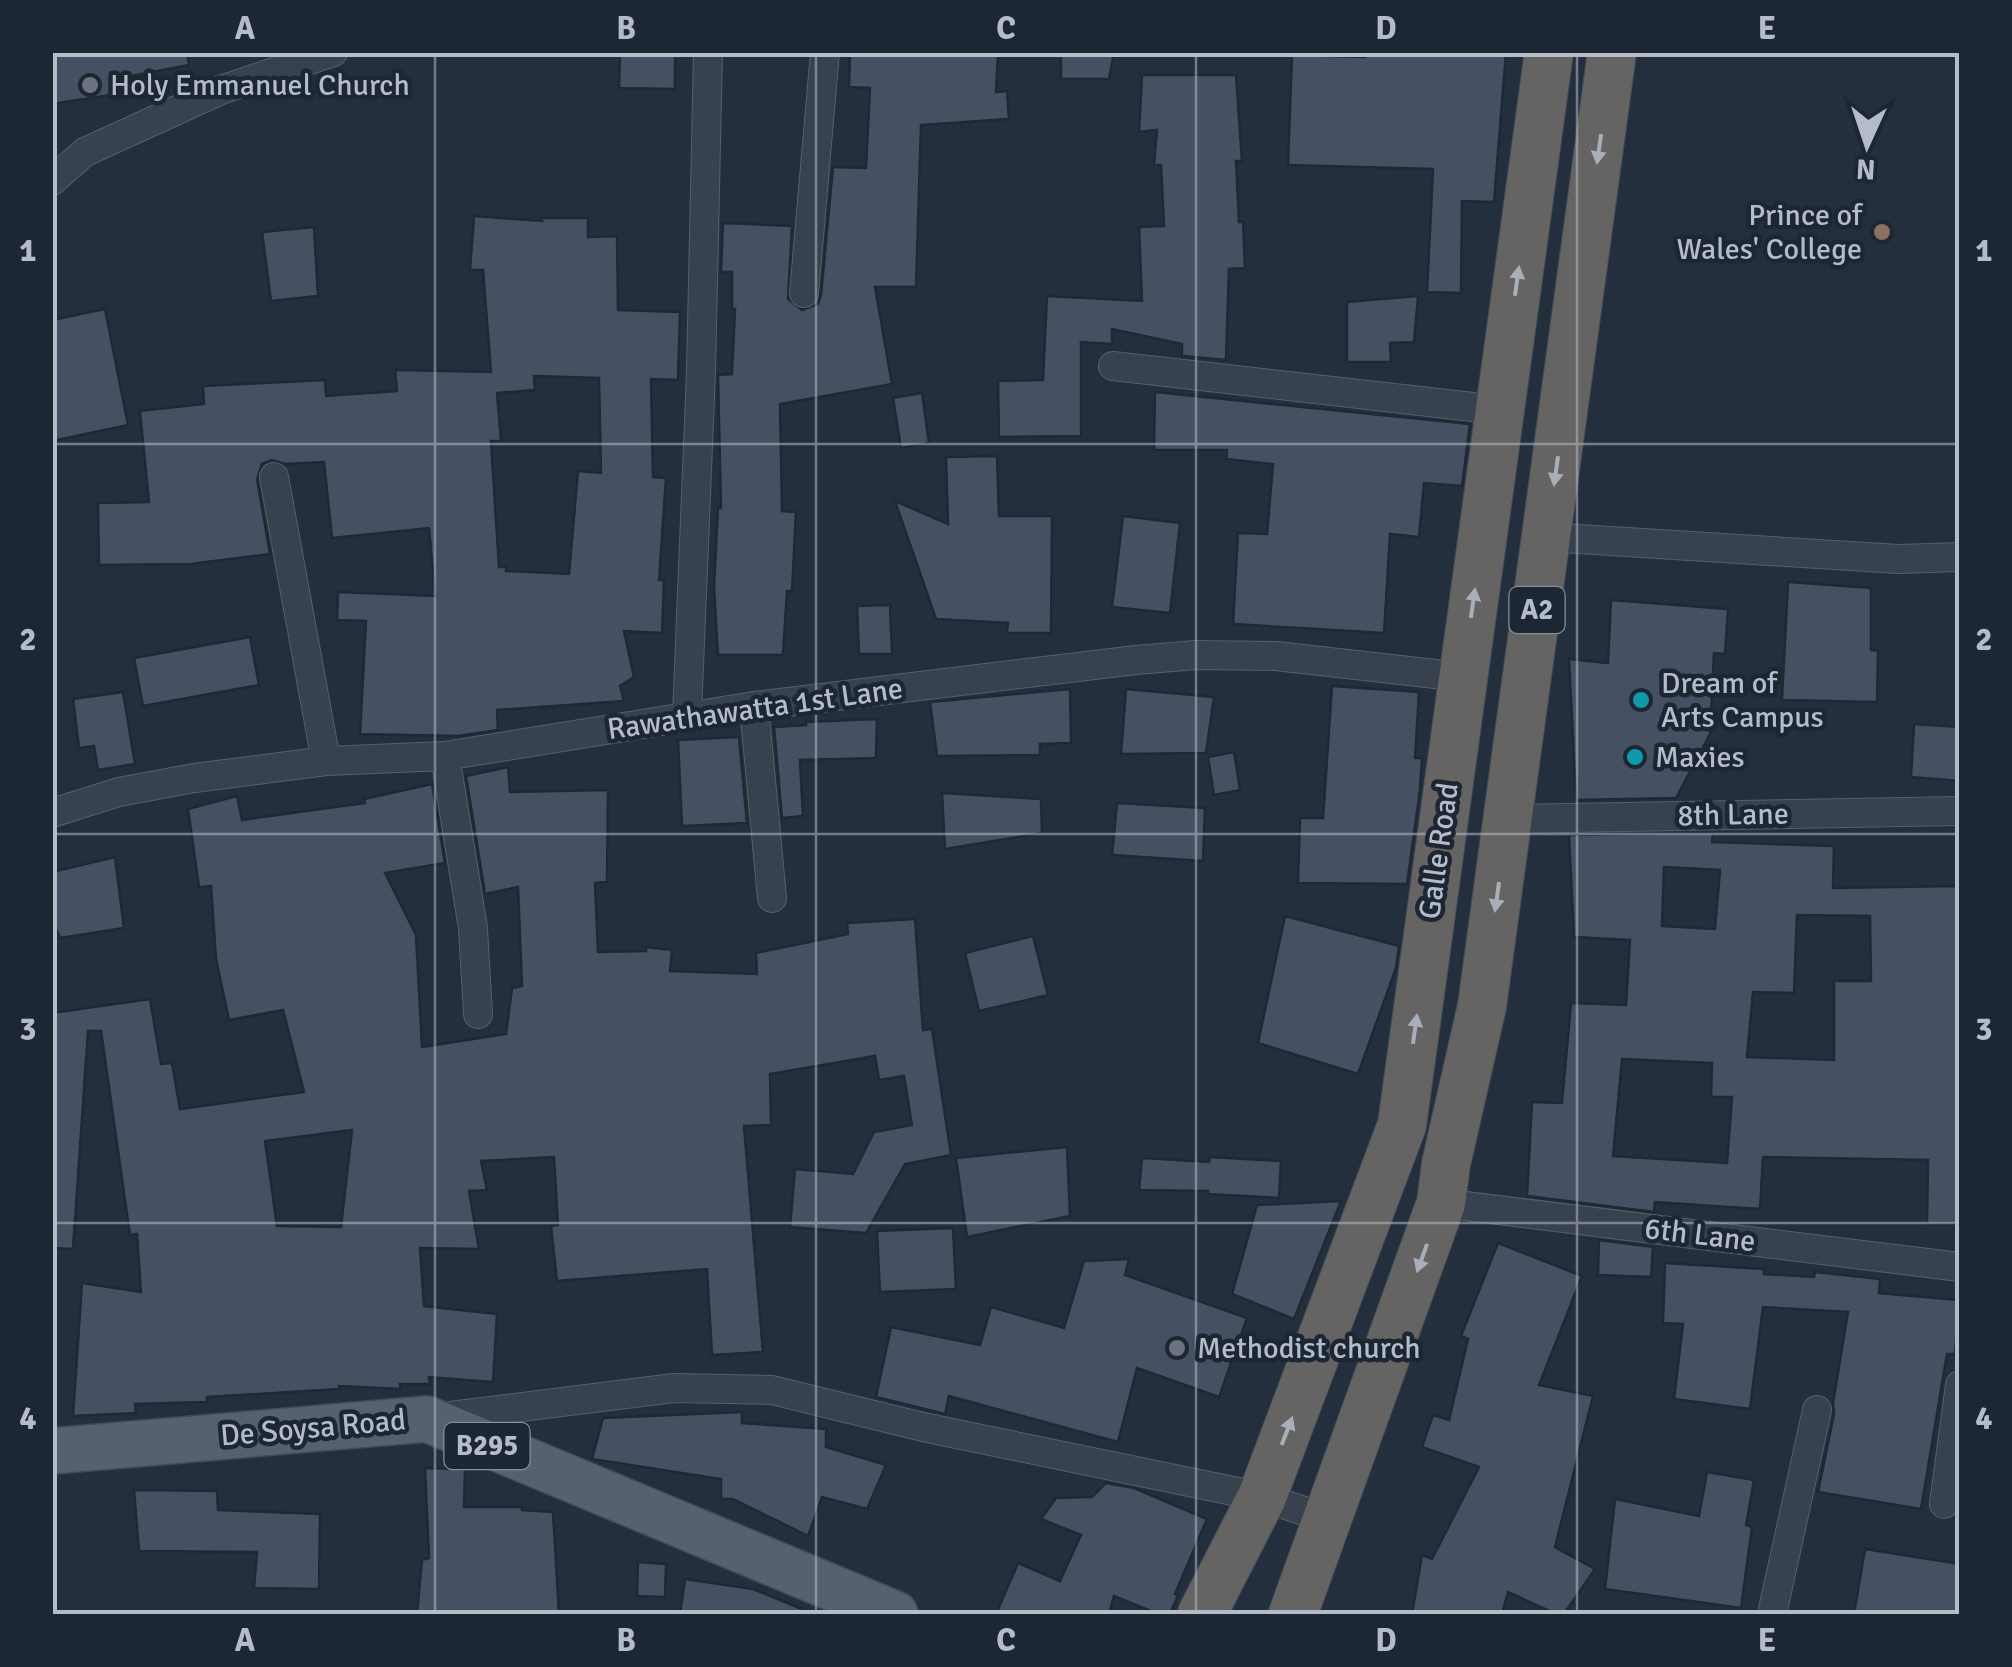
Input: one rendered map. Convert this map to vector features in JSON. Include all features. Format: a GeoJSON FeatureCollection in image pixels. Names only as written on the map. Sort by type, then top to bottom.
{"type":"FeatureCollection","features":[{"type":"Feature","properties":{"kind":"highway","name":"Galle Road"},"geometry":{"type":"LineString","coordinates":[[1202,1614],[1262,1497],[1402,1125],[1549,52]]}},
{"type":"Feature","properties":{"kind":"highway","name":"A2"},"geometry":{"type":"LineString","coordinates":[[1292,1614],[1441,1204],[1446,1164],[1482,1006],[1612,52]]}},
{"type":"Feature","properties":{"kind":"main road","name":"De Soysa Road"},"geometry":{"type":"LineString","coordinates":[[52,1451],[427,1419],[895,1614]]}},
{"type":"Feature","properties":{"kind":"street"},"geometry":{"type":"LineString","coordinates":[[52,181],[85,152],[222,90],[333,52]]}},
{"type":"Feature","properties":{"kind":"street"},"geometry":{"type":"LineString","coordinates":[[687,716],[702,372],[708,52]]}},
{"type":"Feature","properties":{"kind":"street"},"geometry":{"type":"LineString","coordinates":[[804,293],[824,52]]}},
{"type":"Feature","properties":{"kind":"street"},"geometry":{"type":"LineString","coordinates":[[1113,366],[1499,410]]}},
{"type":"Feature","properties":{"kind":"street"},"geometry":{"type":"LineString","coordinates":[[274,477],[326,760]]}},
{"type":"Feature","properties":{"kind":"street"},"geometry":{"type":"LineString","coordinates":[[1547,537],[1898,558],[1960,557]]}},
{"type":"Feature","properties":{"kind":"street","name":"Rawathawatta 1st Lane"},"geometry":{"type":"LineString","coordinates":[[52,813],[118,792],[194,778],[326,760],[445,756],[754,706],[1196,655],[1276,656],[1462,678]]}},
{"type":"Feature","properties":{"kind":"street"},"geometry":{"type":"LineString","coordinates":[[754,706],[772,898]]}},
{"type":"Feature","properties":{"kind":"street"},"geometry":{"type":"LineString","coordinates":[[445,756],[473,928],[478,1014]]}},
{"type":"Feature","properties":{"kind":"street","name":"8th Lane"},"geometry":{"type":"LineString","coordinates":[[1507,819],[1960,811]]}},
{"type":"Feature","properties":{"kind":"street","name":"6th Lane"},"geometry":{"type":"LineString","coordinates":[[1441,1204],[1960,1267]]}},
{"type":"Feature","properties":{"kind":"street"},"geometry":{"type":"LineString","coordinates":[[1944,1504],[1960,1385]]}},
{"type":"Feature","properties":{"kind":"street"},"geometry":{"type":"LineString","coordinates":[[427,1419],[674,1388],[772,1390],[923,1427],[1262,1497],[1328,1518]]}},
{"type":"Feature","properties":{"kind":"street"},"geometry":{"type":"LineString","coordinates":[[1772,1614],[1817,1410]]}},
{"type":"Feature","properties":{"kind":"building","name":"Holy Emmanuel Church"},"geometry":{"type":"Polygon","coordinates":[[[52,52],[187,52],[189,65],[126,77],[130,92],[52,104],[52,52]]]}},
{"type":"Feature","properties":{"kind":"building"},"geometry":{"type":"Polygon","coordinates":[[[620,52],[675,52],[675,89],[619,88],[620,52]]]}},
{"type":"Feature","properties":{"kind":"building"},"geometry":{"type":"Polygon","coordinates":[[[850,52],[998,52],[996,92],[1007,91],[1009,119],[921,125],[916,287],[875,287],[892,384],[780,404],[782,511],[796,512],[792,591],[787,591],[783,655],[718,655],[714,587],[721,508],[718,375],[732,374],[735,309],[732,272],[721,272],[723,223],[792,226],[788,299],[802,310],[818,304],[833,167],[866,168],[870,88],[849,87],[850,52]]]}},
{"type":"Feature","properties":{"kind":"building"},"geometry":{"type":"Polygon","coordinates":[[[1061,52],[1114,52],[1109,79],[1061,79],[1061,52]]]}},
{"type":"Feature","properties":{"kind":"building"},"geometry":{"type":"Polygon","coordinates":[[[1365,52],[1506,52],[1494,202],[1462,201],[1461,293],[1427,292],[1433,169],[1288,165],[1292,55],[1365,57],[1365,52]]]}},
{"type":"Feature","properties":{"kind":"building"},"geometry":{"type":"Polygon","coordinates":[[[1142,75],[1236,75],[1242,161],[1236,161],[1245,268],[1229,269],[1226,360],[1182,356],[1182,344],[1112,329],[1112,344],[1081,342],[1081,436],[999,437],[998,381],[1043,380],[1047,296],[1142,301],[1139,227],[1164,226],[1161,165],[1154,165],[1157,130],[1139,132],[1142,75]]]}},
{"type":"Feature","properties":{"kind":"building"},"geometry":{"type":"Polygon","coordinates":[[[474,216],[542,221],[588,218],[588,237],[617,236],[618,310],[680,312],[678,380],[651,379],[653,477],[666,478],[659,580],[664,580],[662,633],[624,631],[634,677],[620,686],[624,701],[497,710],[498,730],[458,736],[360,734],[366,621],[337,620],[338,592],[435,596],[429,528],[332,538],[324,462],[285,464],[272,460],[262,464],[257,479],[270,554],[190,564],[99,565],[98,503],[149,502],[140,411],[204,404],[203,386],[325,380],[326,396],[397,391],[395,370],[491,372],[483,270],[470,270],[474,216]],[[534,376],[535,390],[497,393],[501,441],[491,441],[499,567],[506,567],[506,571],[569,574],[578,471],[601,473],[599,378],[534,376]]]}},
{"type":"Feature","properties":{"kind":"building"},"geometry":{"type":"Polygon","coordinates":[[[314,227],[318,296],[271,301],[262,232],[314,227]]]}},
{"type":"Feature","properties":{"kind":"building"},"geometry":{"type":"Polygon","coordinates":[[[1418,296],[1414,342],[1390,343],[1391,362],[1347,362],[1347,302],[1418,296]]]}},
{"type":"Feature","properties":{"kind":"building"},"geometry":{"type":"Polygon","coordinates":[[[105,309],[128,425],[52,441],[52,320],[105,309]]]}},
{"type":"Feature","properties":{"kind":"building"},"geometry":{"type":"Polygon","coordinates":[[[1155,392],[1470,424],[1462,486],[1424,483],[1419,537],[1390,534],[1384,633],[1233,624],[1238,533],[1267,534],[1273,464],[1226,459],[1227,450],[1154,450],[1155,392]]]}},
{"type":"Feature","properties":{"kind":"building"},"geometry":{"type":"Polygon","coordinates":[[[922,393],[929,443],[901,448],[893,398],[922,393]]]}},
{"type":"Feature","properties":{"kind":"building"},"geometry":{"type":"Polygon","coordinates":[[[997,456],[999,516],[1052,516],[1051,633],[1007,633],[1008,623],[936,619],[895,501],[948,524],[946,457],[997,456]]]}},
{"type":"Feature","properties":{"kind":"building"},"geometry":{"type":"Polygon","coordinates":[[[1123,516],[1180,523],[1170,613],[1112,607],[1123,516]]]}},
{"type":"Feature","properties":{"kind":"building"},"geometry":{"type":"Polygon","coordinates":[[[1788,582],[1871,588],[1871,650],[1878,651],[1877,702],[1782,700],[1788,582]]]}},
{"type":"Feature","properties":{"kind":"building"},"geometry":{"type":"Polygon","coordinates":[[[1611,600],[1728,609],[1725,654],[1714,653],[1710,734],[1676,798],[1576,800],[1569,659],[1608,663],[1611,600]]]}},
{"type":"Feature","properties":{"kind":"building"},"geometry":{"type":"Polygon","coordinates":[[[890,605],[892,654],[859,654],[857,606],[890,605]]]}},
{"type":"Feature","properties":{"kind":"building"},"geometry":{"type":"Polygon","coordinates":[[[250,637],[259,685],[143,706],[134,658],[250,637]]]}},
{"type":"Feature","properties":{"kind":"building"},"geometry":{"type":"Polygon","coordinates":[[[1332,686],[1419,692],[1415,758],[1422,758],[1420,790],[1407,884],[1298,883],[1300,818],[1323,818],[1332,686]]]}},
{"type":"Feature","properties":{"kind":"building"},"geometry":{"type":"Polygon","coordinates":[[[1070,689],[1071,743],[1040,744],[1040,755],[937,756],[930,702],[1070,689]]]}},
{"type":"Feature","properties":{"kind":"building"},"geometry":{"type":"Polygon","coordinates":[[[1126,689],[1214,697],[1206,753],[1121,754],[1126,689]]]}},
{"type":"Feature","properties":{"kind":"building"},"geometry":{"type":"Polygon","coordinates":[[[123,692],[135,764],[98,770],[94,746],[79,748],[73,699],[123,692]]]}},
{"type":"Feature","properties":{"kind":"building"},"geometry":{"type":"Polygon","coordinates":[[[877,719],[876,758],[800,760],[803,816],[782,818],[774,727],[877,719]]]}},
{"type":"Feature","properties":{"kind":"building"},"geometry":{"type":"Polygon","coordinates":[[[1914,724],[1960,727],[1960,781],[1911,777],[1914,724]]]}},
{"type":"Feature","properties":{"kind":"building"},"geometry":{"type":"Polygon","coordinates":[[[739,737],[747,823],[682,826],[678,740],[739,737]]]}},
{"type":"Feature","properties":{"kind":"building"},"geometry":{"type":"Polygon","coordinates":[[[1234,752],[1240,790],[1214,795],[1208,757],[1234,752]]]}},
{"type":"Feature","properties":{"kind":"building"},"geometry":{"type":"Polygon","coordinates":[[[508,767],[510,792],[608,790],[607,882],[595,883],[598,952],[646,951],[646,947],[672,950],[670,971],[757,974],[756,953],[848,934],[847,923],[915,919],[923,1030],[932,1029],[951,1155],[905,1164],[866,1233],[790,1227],[795,1169],[853,1174],[874,1132],[912,1125],[904,1076],[879,1080],[875,1056],[770,1074],[771,1125],[744,1126],[763,1352],[712,1355],[707,1269],[557,1281],[551,1226],[558,1225],[554,1157],[481,1161],[487,1190],[469,1191],[479,1249],[420,1248],[424,1306],[497,1314],[493,1382],[429,1377],[430,1384],[400,1384],[400,1389],[339,1386],[207,1397],[207,1402],[135,1404],[136,1413],[73,1416],[82,1283],[141,1292],[137,1234],[130,1235],[101,1031],[88,1031],[73,1249],[52,1248],[52,1013],[150,999],[161,1064],[172,1063],[180,1109],[304,1092],[283,1010],[229,1020],[216,959],[211,886],[199,887],[188,809],[237,796],[242,820],[365,803],[364,799],[432,784],[445,863],[385,873],[416,935],[422,1047],[506,1034],[512,988],[522,986],[518,887],[485,894],[466,776],[508,767]],[[352,1130],[265,1141],[277,1226],[341,1227],[352,1130]]]}},
{"type":"Feature","properties":{"kind":"building"},"geometry":{"type":"Polygon","coordinates":[[[942,793],[1041,799],[1042,833],[945,849],[942,793]]]}},
{"type":"Feature","properties":{"kind":"building"},"geometry":{"type":"Polygon","coordinates":[[[1117,803],[1205,808],[1203,861],[1112,855],[1117,803]]]}},
{"type":"Feature","properties":{"kind":"building"},"geometry":{"type":"Polygon","coordinates":[[[1713,833],[1712,842],[1834,846],[1833,888],[1960,886],[1960,1224],[1927,1224],[1928,1160],[1763,1157],[1760,1209],[1655,1202],[1654,1212],[1527,1196],[1532,1102],[1562,1103],[1571,1003],[1626,1005],[1630,940],[1574,937],[1569,835],[1713,833]],[[1664,867],[1662,926],[1715,929],[1720,870],[1664,867]],[[1797,915],[1794,993],[1753,992],[1747,1057],[1834,1060],[1834,981],[1871,981],[1870,916],[1797,915]],[[1622,1059],[1613,1156],[1727,1163],[1732,1097],[1711,1097],[1712,1063],[1622,1059]]]}},
{"type":"Feature","properties":{"kind":"building"},"geometry":{"type":"Polygon","coordinates":[[[115,857],[124,928],[60,938],[52,920],[52,872],[115,857]]]}},
{"type":"Feature","properties":{"kind":"building"},"geometry":{"type":"Polygon","coordinates":[[[1285,916],[1399,946],[1396,968],[1358,1074],[1258,1043],[1285,916]]]}},
{"type":"Feature","properties":{"kind":"building"},"geometry":{"type":"Polygon","coordinates":[[[1033,936],[1048,995],[979,1011],[965,953],[1033,936]]]}},
{"type":"Feature","properties":{"kind":"building"},"geometry":{"type":"Polygon","coordinates":[[[1067,1147],[1070,1216],[967,1237],[956,1158],[1067,1147]]]}},
{"type":"Feature","properties":{"kind":"building"},"geometry":{"type":"Polygon","coordinates":[[[1210,1157],[1281,1161],[1279,1198],[1139,1190],[1142,1158],[1209,1162],[1210,1157]]]}},
{"type":"Feature","properties":{"kind":"building"},"geometry":{"type":"Polygon","coordinates":[[[1341,1201],[1294,1319],[1232,1294],[1257,1205],[1341,1201]]]}},
{"type":"Feature","properties":{"kind":"building"},"geometry":{"type":"Polygon","coordinates":[[[953,1228],[956,1289],[880,1292],[877,1231],[953,1228]]]}},
{"type":"Feature","properties":{"kind":"building"},"geometry":{"type":"Polygon","coordinates":[[[1599,1240],[1653,1247],[1651,1277],[1598,1275],[1599,1240]]]}},
{"type":"Feature","properties":{"kind":"building"},"geometry":{"type":"Polygon","coordinates":[[[1498,1243],[1582,1276],[1539,1385],[1593,1396],[1555,1547],[1595,1569],[1564,1614],[1508,1592],[1502,1614],[1412,1614],[1422,1555],[1432,1559],[1479,1467],[1422,1447],[1433,1415],[1449,1420],[1468,1339],[1461,1336],[1498,1243]]]}},
{"type":"Feature","properties":{"kind":"building"},"geometry":{"type":"Polygon","coordinates":[[[1129,1259],[1125,1275],[1247,1318],[1219,1397],[1137,1368],[1118,1442],[949,1396],[945,1414],[876,1397],[891,1327],[980,1345],[991,1307],[1064,1328],[1084,1261],[1129,1259]]]}},
{"type":"Feature","properties":{"kind":"building"},"geometry":{"type":"Polygon","coordinates":[[[1665,1263],[1764,1269],[1764,1274],[1814,1277],[1815,1272],[1880,1279],[1879,1293],[1959,1300],[1955,1354],[1947,1354],[1921,1509],[1818,1492],[1848,1312],[1763,1307],[1750,1409],[1674,1399],[1683,1324],[1663,1323],[1665,1263]]]}},
{"type":"Feature","properties":{"kind":"building"},"geometry":{"type":"Polygon","coordinates":[[[742,1412],[742,1423],[826,1429],[826,1447],[886,1465],[867,1509],[822,1497],[808,1536],[733,1499],[721,1499],[721,1479],[592,1459],[603,1418],[742,1412]]]}},
{"type":"Feature","properties":{"kind":"building"},"geometry":{"type":"Polygon","coordinates":[[[425,1468],[465,1469],[464,1507],[522,1507],[553,1512],[559,1614],[417,1614],[422,1560],[429,1558],[425,1468]]]}},
{"type":"Feature","properties":{"kind":"building"},"geometry":{"type":"Polygon","coordinates":[[[1707,1472],[1754,1480],[1746,1525],[1752,1527],[1741,1608],[1605,1589],[1615,1499],[1699,1516],[1707,1472]]]}},
{"type":"Feature","properties":{"kind":"building"},"geometry":{"type":"Polygon","coordinates":[[[1106,1483],[1134,1488],[1207,1519],[1170,1614],[1158,1614],[1114,1596],[1109,1614],[996,1614],[1018,1563],[1060,1581],[1081,1535],[1041,1519],[1056,1498],[1092,1497],[1106,1483]]]}},
{"type":"Feature","properties":{"kind":"building"},"geometry":{"type":"Polygon","coordinates":[[[134,1490],[217,1491],[218,1510],[320,1514],[319,1589],[254,1588],[257,1552],[139,1551],[134,1490]]]}},
{"type":"Feature","properties":{"kind":"building"},"geometry":{"type":"Polygon","coordinates":[[[1865,1549],[1960,1564],[1960,1614],[1854,1614],[1865,1549]]]}},
{"type":"Feature","properties":{"kind":"building"},"geometry":{"type":"Polygon","coordinates":[[[638,1562],[666,1564],[665,1597],[637,1596],[638,1562]]]}},
{"type":"Feature","properties":{"kind":"building"},"geometry":{"type":"Polygon","coordinates":[[[685,1579],[753,1589],[814,1614],[680,1614],[685,1579]]]}},
{"type":"Feature","properties":{"kind":"place","name":"Holy Emmanuel Church"},"geometry":{"type":"Point","coordinates":[90,85]}},
{"type":"Feature","properties":{"kind":"place","name":"Prince of Wales' College"},"geometry":{"type":"Point","coordinates":[1882,232]}},
{"type":"Feature","properties":{"kind":"place","name":"Dream of Arts Campus"},"geometry":{"type":"Point","coordinates":[1641,700]}},
{"type":"Feature","properties":{"kind":"place","name":"Maxies"},"geometry":{"type":"Point","coordinates":[1635,757]}},
{"type":"Feature","properties":{"kind":"place","name":"Methodist church"},"geometry":{"type":"Point","coordinates":[1177,1348]}}]}
